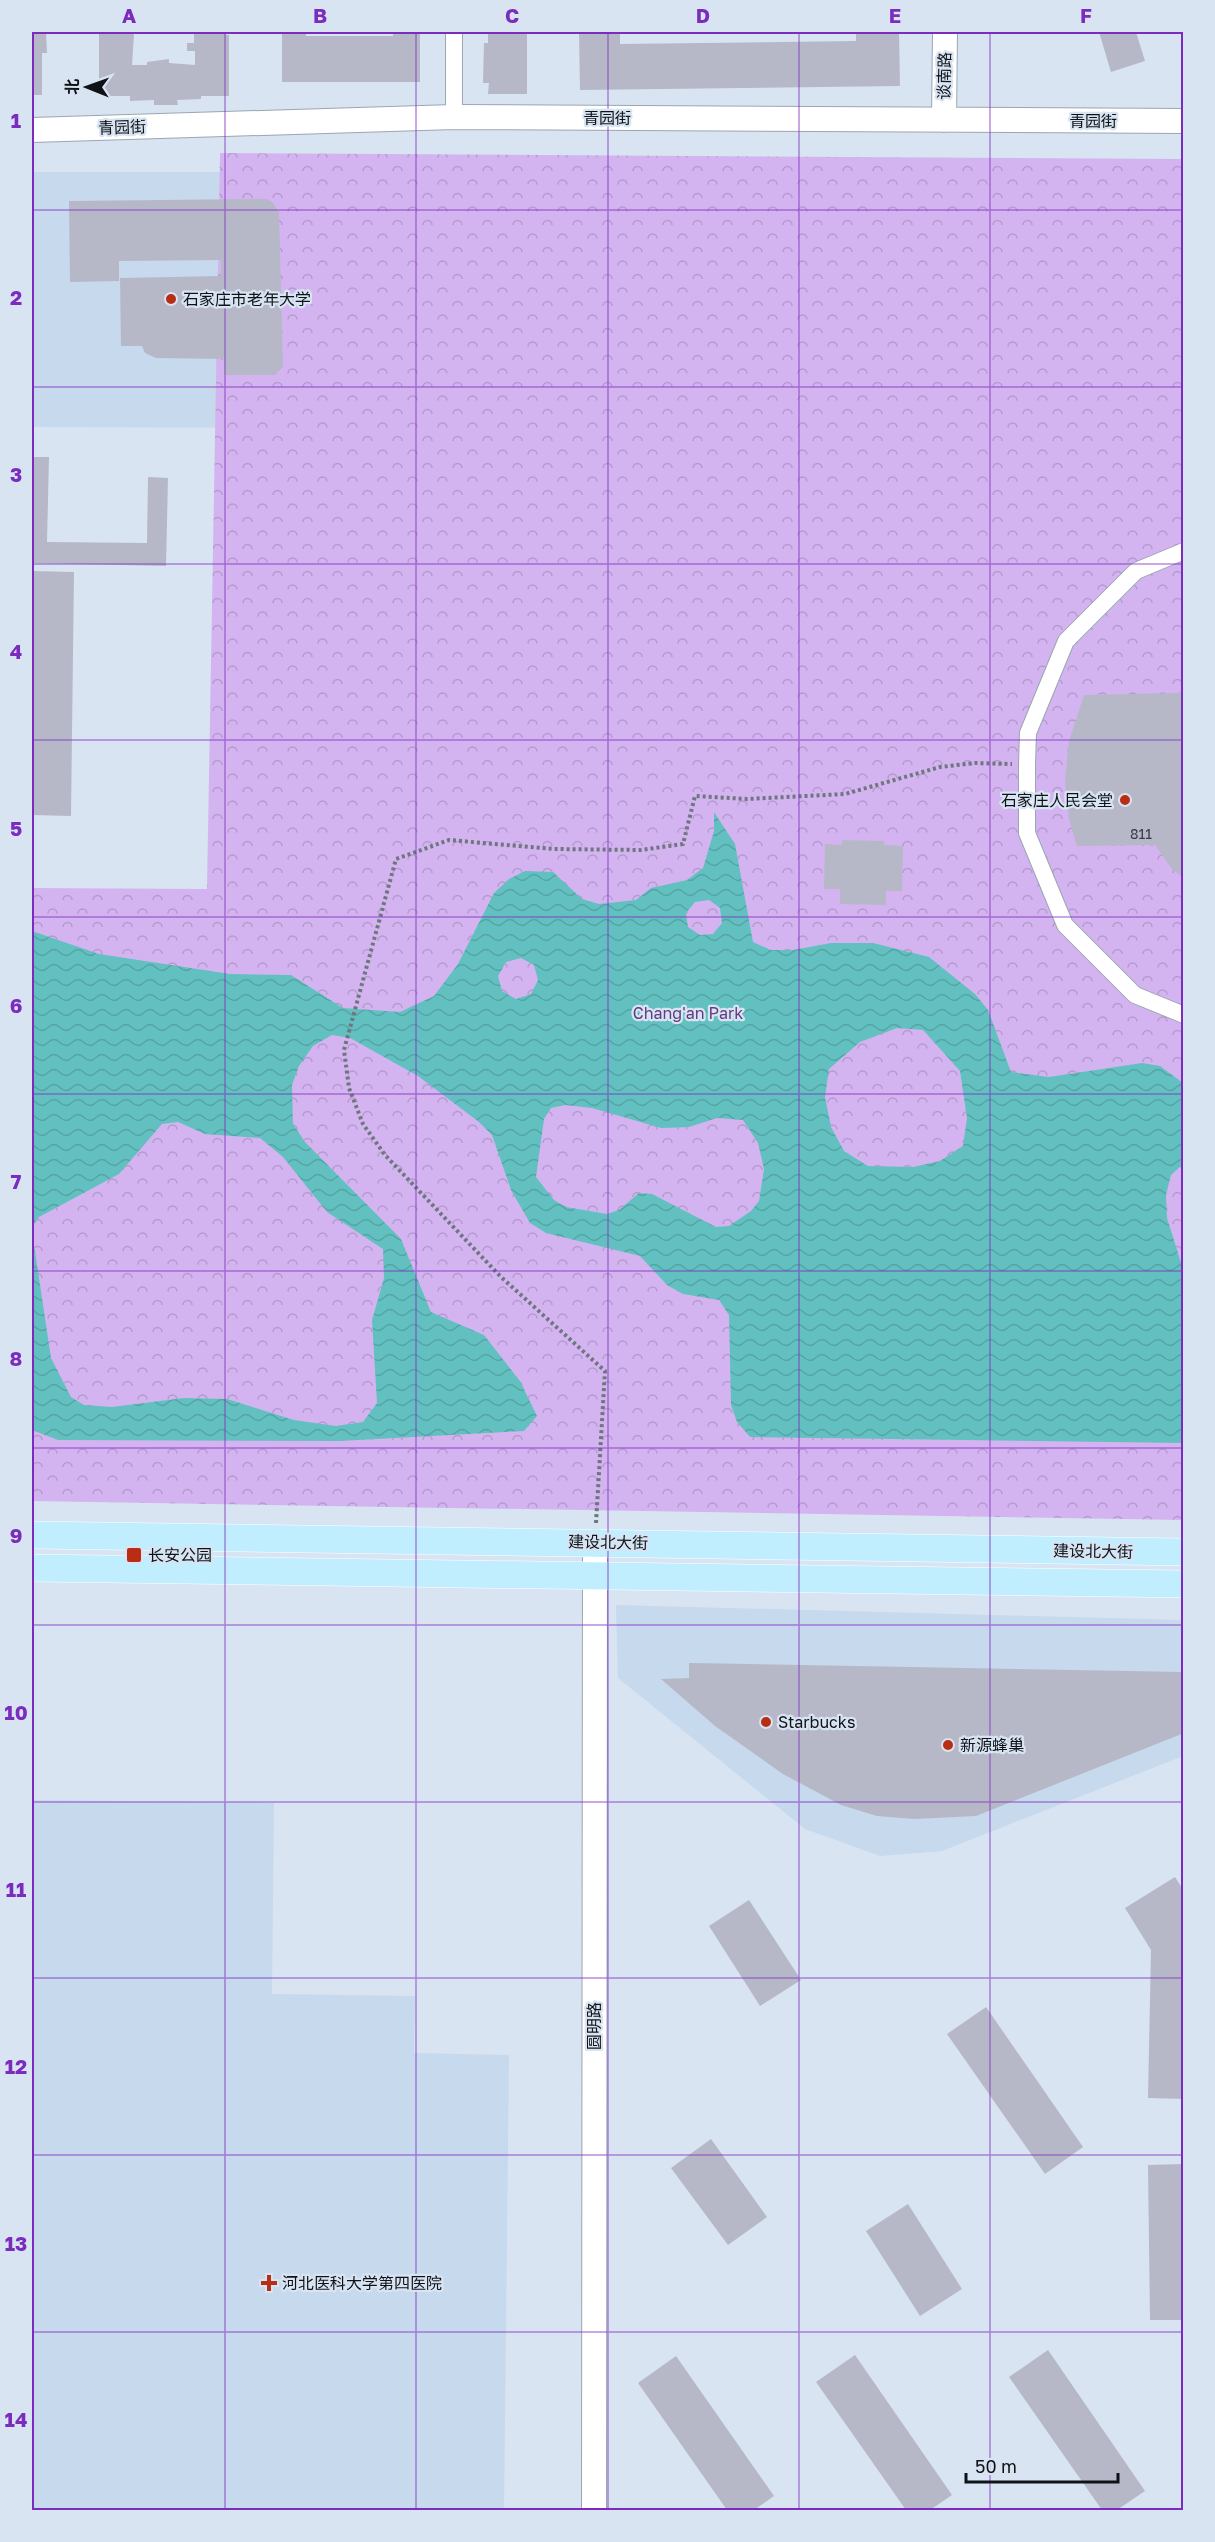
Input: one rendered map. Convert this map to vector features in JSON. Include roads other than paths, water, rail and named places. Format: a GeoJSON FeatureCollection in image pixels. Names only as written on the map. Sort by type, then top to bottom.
{"type":"FeatureCollection","features":[{"type":"Feature","properties":{"kind":"main road","name":"建设北大街"},"geometry":{"type":"LineString","coordinates":[[32,1535],[1184,1552]]}},
{"type":"Feature","properties":{"kind":"main road","name":"建设北大街"},"geometry":{"type":"LineString","coordinates":[[32,1568],[1184,1584]]}},
{"type":"Feature","properties":{"kind":"street"},"geometry":{"type":"LineString","coordinates":[[454,32],[454,117]]}},
{"type":"Feature","properties":{"kind":"street","name":"谈南路"},"geometry":{"type":"LineString","coordinates":[[944,120],[945,32]]}},
{"type":"Feature","properties":{"kind":"street","name":"青园街"},"geometry":{"type":"LineString","coordinates":[[32,130],[454,117],[1184,121]]}},
{"type":"Feature","properties":{"kind":"street"},"geometry":{"type":"LineString","coordinates":[[1184,551],[1136,571],[1066,641],[1028,733],[1027,764],[1028,832],[1065,925],[1135,995],[1184,1015]]}},
{"type":"Feature","properties":{"kind":"street","name":"圆明路"},"geometry":{"type":"LineString","coordinates":[[594,2511],[595,1542]]}},
{"type":"Feature","properties":{"kind":"water"},"geometry":{"type":"Polygon","coordinates":[[[714,812],[735,844],[753,942],[771,950],[793,950],[831,943],[873,943],[929,957],[975,994],[988,1010],[1011,1072],[1049,1077],[1142,1063],[1160,1066],[1183,1083],[1183,1164],[1171,1175],[1166,1195],[1167,1218],[1183,1269],[1183,1443],[750,1437],[737,1422],[731,1405],[729,1315],[719,1300],[683,1294],[667,1285],[640,1256],[546,1233],[530,1223],[511,1190],[492,1135],[479,1122],[418,1076],[350,1038],[332,1035],[313,1046],[299,1066],[292,1085],[293,1124],[305,1142],[401,1239],[431,1312],[484,1335],[520,1381],[537,1416],[524,1431],[340,1441],[58,1440],[32,1430],[32,1231],[51,1358],[71,1397],[84,1405],[112,1407],[184,1398],[227,1399],[294,1420],[336,1426],[363,1422],[377,1403],[372,1320],[384,1278],[383,1249],[327,1212],[283,1157],[260,1138],[205,1134],[178,1122],[162,1124],[119,1174],[39,1217],[32,1227],[32,931],[99,954],[230,974],[291,975],[343,1008],[400,1012],[434,996],[458,964],[494,893],[509,879],[525,871],[553,872],[582,899],[599,904],[636,900],[651,888],[687,880],[703,868],[714,831],[714,812]],[[709,900],[695,902],[686,913],[688,927],[700,935],[713,934],[722,923],[720,908],[709,900]],[[521,958],[506,962],[498,976],[502,991],[516,999],[531,994],[538,980],[534,965],[521,958]],[[897,1028],[860,1042],[829,1069],[825,1097],[831,1127],[844,1151],[868,1166],[913,1167],[940,1161],[963,1146],[967,1118],[960,1071],[923,1030],[897,1028]],[[565,1105],[551,1108],[544,1119],[536,1177],[554,1200],[566,1207],[607,1214],[619,1210],[639,1193],[652,1194],[716,1227],[729,1226],[751,1211],[759,1201],[764,1169],[758,1143],[743,1120],[717,1118],[689,1127],[661,1128],[592,1108],[565,1105]]]}},
{"type":"Feature","properties":{"kind":"place","name":"石家庄市老年大学"},"geometry":{"type":"Point","coordinates":[171,299]}},
{"type":"Feature","properties":{"kind":"place","name":"石家庄人民会堂"},"geometry":{"type":"Point","coordinates":[1125,800]}},
{"type":"Feature","properties":{"kind":"place","name":"长安公园"},"geometry":{"type":"Point","coordinates":[134,1555]}},
{"type":"Feature","properties":{"kind":"place","name":"Starbucks"},"geometry":{"type":"Point","coordinates":[766,1722]}},
{"type":"Feature","properties":{"kind":"place","name":"新源蜂巢"},"geometry":{"type":"Point","coordinates":[948,1745]}},
{"type":"Feature","properties":{"kind":"place","name":"河北医科大学第四医院"},"geometry":{"type":"Point","coordinates":[269,2283]}},
{"type":"Feature","properties":{"kind":"park label","name":"Chang'an Park"},"geometry":{"type":"Point","coordinates":[688,1013]}}]}
